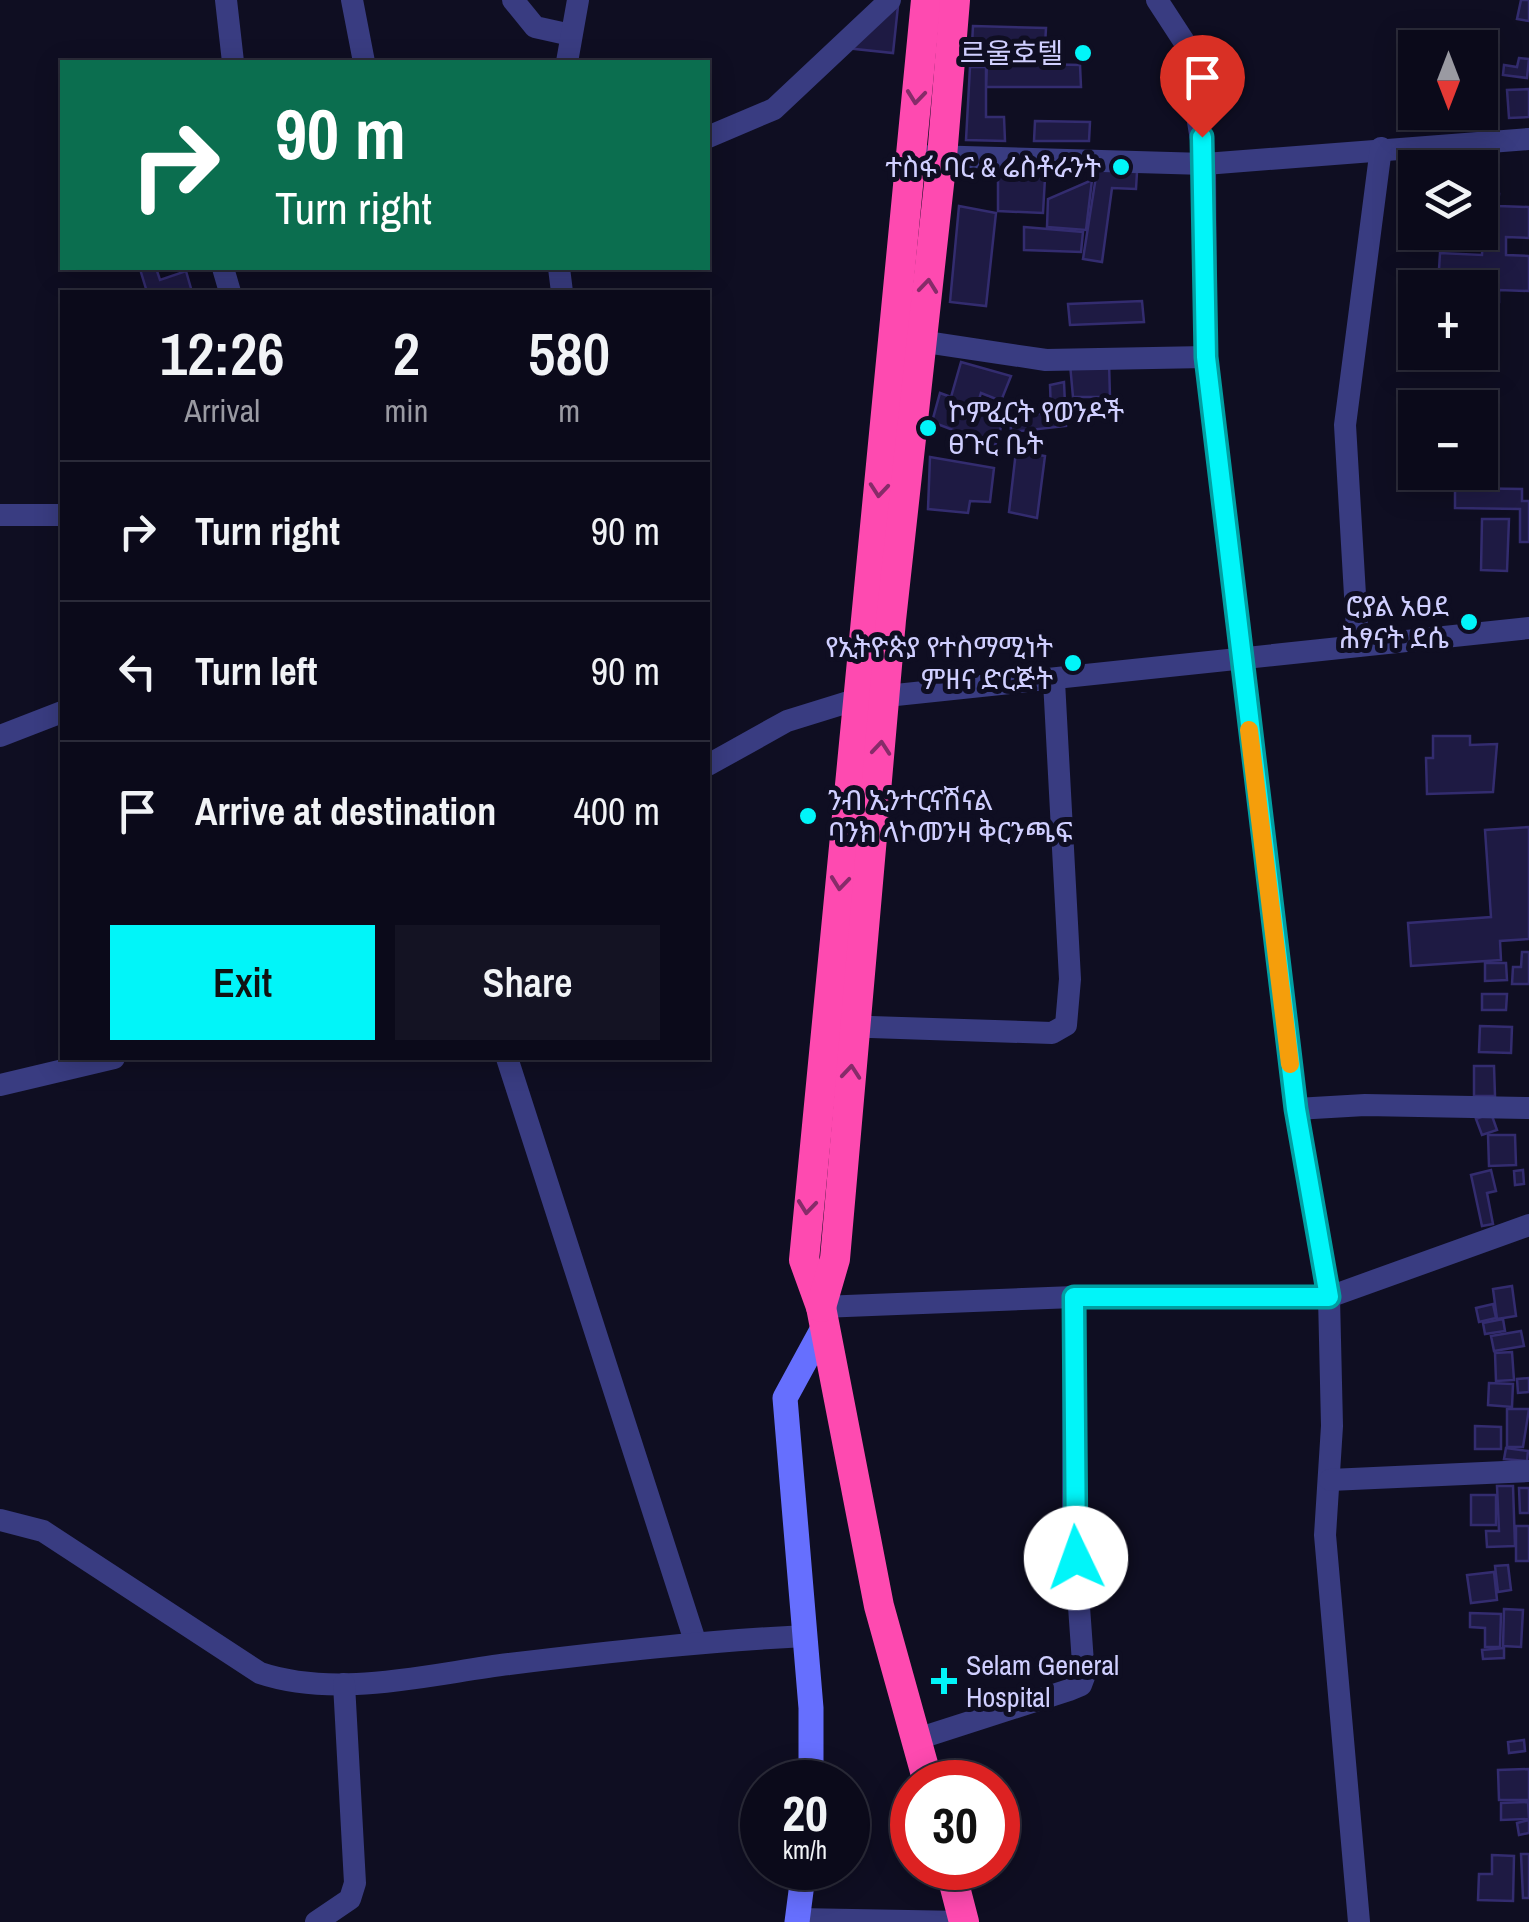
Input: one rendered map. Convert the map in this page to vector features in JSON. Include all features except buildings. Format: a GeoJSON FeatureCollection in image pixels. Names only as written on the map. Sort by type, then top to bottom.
{"type":"FeatureCollection","features":[{"type":"Feature","properties":{"kind":"highway"},"geometry":{"type":"LineString","coordinates":[[922,1760],[878,1606],[821,1318],[804,1260],[840,1026],[908,339],[911,156],[926,0]]}},
{"type":"Feature","properties":{"kind":"highway"},"geometry":{"type":"LineString","coordinates":[[908,339],[942,157],[955,0]]}},
{"type":"Feature","properties":{"kind":"highway"},"geometry":{"type":"LineString","coordinates":[[956,1890],[964,1922]]}},
{"type":"Feature","properties":{"kind":"street"},"geometry":{"type":"LineString","coordinates":[[226,0],[233,60]]}},
{"type":"Feature","properties":{"kind":"street"},"geometry":{"type":"LineString","coordinates":[[352,0],[364,60]]}},
{"type":"Feature","properties":{"kind":"street"},"geometry":{"type":"LineString","coordinates":[[513,0],[535,27],[572,35]]}},
{"type":"Feature","properties":{"kind":"street"},"geometry":{"type":"LineString","coordinates":[[567,60],[578,0]]}},
{"type":"Feature","properties":{"kind":"street"},"geometry":{"type":"LineString","coordinates":[[710,136],[774,109],[890,0]]}},
{"type":"Feature","properties":{"kind":"street"},"geometry":{"type":"LineString","coordinates":[[1156,0],[1185,43],[1205,164],[1206,357],[1296,1109],[1329,1297],[1330,1480],[1325,1535],[1359,1922]]}},
{"type":"Feature","properties":{"kind":"street"},"geometry":{"type":"LineString","coordinates":[[911,156],[1205,164],[1529,139]]}},
{"type":"Feature","properties":{"kind":"street"},"geometry":{"type":"LineString","coordinates":[[1358,646],[1345,425],[1381,148]]}},
{"type":"Feature","properties":{"kind":"street"},"geometry":{"type":"LineString","coordinates":[[908,339],[1046,360],[1206,357]]}},
{"type":"Feature","properties":{"kind":"street"},"geometry":{"type":"LineString","coordinates":[[0,516],[60,515]]}},
{"type":"Feature","properties":{"kind":"street"},"geometry":{"type":"LineString","coordinates":[[710,764],[787,722],[872,698],[1529,628]]}},
{"type":"Feature","properties":{"kind":"street"},"geometry":{"type":"LineString","coordinates":[[840,1026],[1052,1033],[1066,1024],[1070,980],[1054,681]]}},
{"type":"Feature","properties":{"kind":"street"},"geometry":{"type":"LineString","coordinates":[[0,736],[60,713]]}},
{"type":"Feature","properties":{"kind":"street"},"geometry":{"type":"LineString","coordinates":[[0,1085],[106,1060]]}},
{"type":"Feature","properties":{"kind":"street"},"geometry":{"type":"LineString","coordinates":[[508,1060],[694,1641]]}},
{"type":"Feature","properties":{"kind":"street"},"geometry":{"type":"LineString","coordinates":[[1296,1109],[1365,1105],[1529,1108]]}},
{"type":"Feature","properties":{"kind":"street"},"geometry":{"type":"LineString","coordinates":[[809,1760],[805,1636],[785,1398],[821,1318],[1074,1297],[1329,1297],[1529,1225]]}},
{"type":"Feature","properties":{"kind":"street"},"geometry":{"type":"LineString","coordinates":[[917,1739],[1069,1690],[1081,1685],[1084,1677],[1073,1522],[1074,1297]]}},
{"type":"Feature","properties":{"kind":"street"},"geometry":{"type":"LineString","coordinates":[[1330,1480],[1529,1471]]}},
{"type":"Feature","properties":{"kind":"street"},"geometry":{"type":"LineString","coordinates":[[0,1520],[43,1531],[260,1673],[293,1682],[344,1684],[694,1641],[805,1636]]}},
{"type":"Feature","properties":{"kind":"street"},"geometry":{"type":"LineString","coordinates":[[316,1922],[350,1899],[356,1883],[344,1684]]}},
{"type":"Feature","properties":{"kind":"street"},"geometry":{"type":"LineString","coordinates":[[801,1890],[797,1921],[964,1922]]}},
{"type":"Feature","properties":{"kind":"slow traffic"},"geometry":{"type":"LineString","coordinates":[[1249,730],[1290,1064]]}},
{"type":"Feature","properties":{"kind":"place","name":"르울호텔"},"geometry":{"type":"Point","coordinates":[1083,53]}},
{"type":"Feature","properties":{"kind":"place","name":"ተስፋ ባር & ሬስቶራንት"},"geometry":{"type":"Point","coordinates":[1121,167]}},
{"type":"Feature","properties":{"kind":"place","name":"ኮምፈርት የወንዶች ፀጉር ቤት"},"geometry":{"type":"Point","coordinates":[928,428]}},
{"type":"Feature","properties":{"kind":"place","name":"ሮያል አፀደ ሕፃናት ደሴ"},"geometry":{"type":"Point","coordinates":[1469,622]}},
{"type":"Feature","properties":{"kind":"place","name":"የኢትዮጵያ የተስማሚነት ምዘና ድርጅት"},"geometry":{"type":"Point","coordinates":[1073,663]}},
{"type":"Feature","properties":{"kind":"place","name":"ንብ ኢንተርናሽናል ባንክ ላኮመንዛ ቅርንጫፍ"},"geometry":{"type":"Point","coordinates":[808,816]}},
{"type":"Feature","properties":{"kind":"place","name":"Selam General Hospital"},"geometry":{"type":"Point","coordinates":[944,1681]}},
{"type":"Feature","properties":{"kind":"route"},"geometry":{"type":"LineString","coordinates":[[1076,1558],[1074,1297],[1329,1297],[1296,1109],[1206,357],[1202,137]]}}]}
